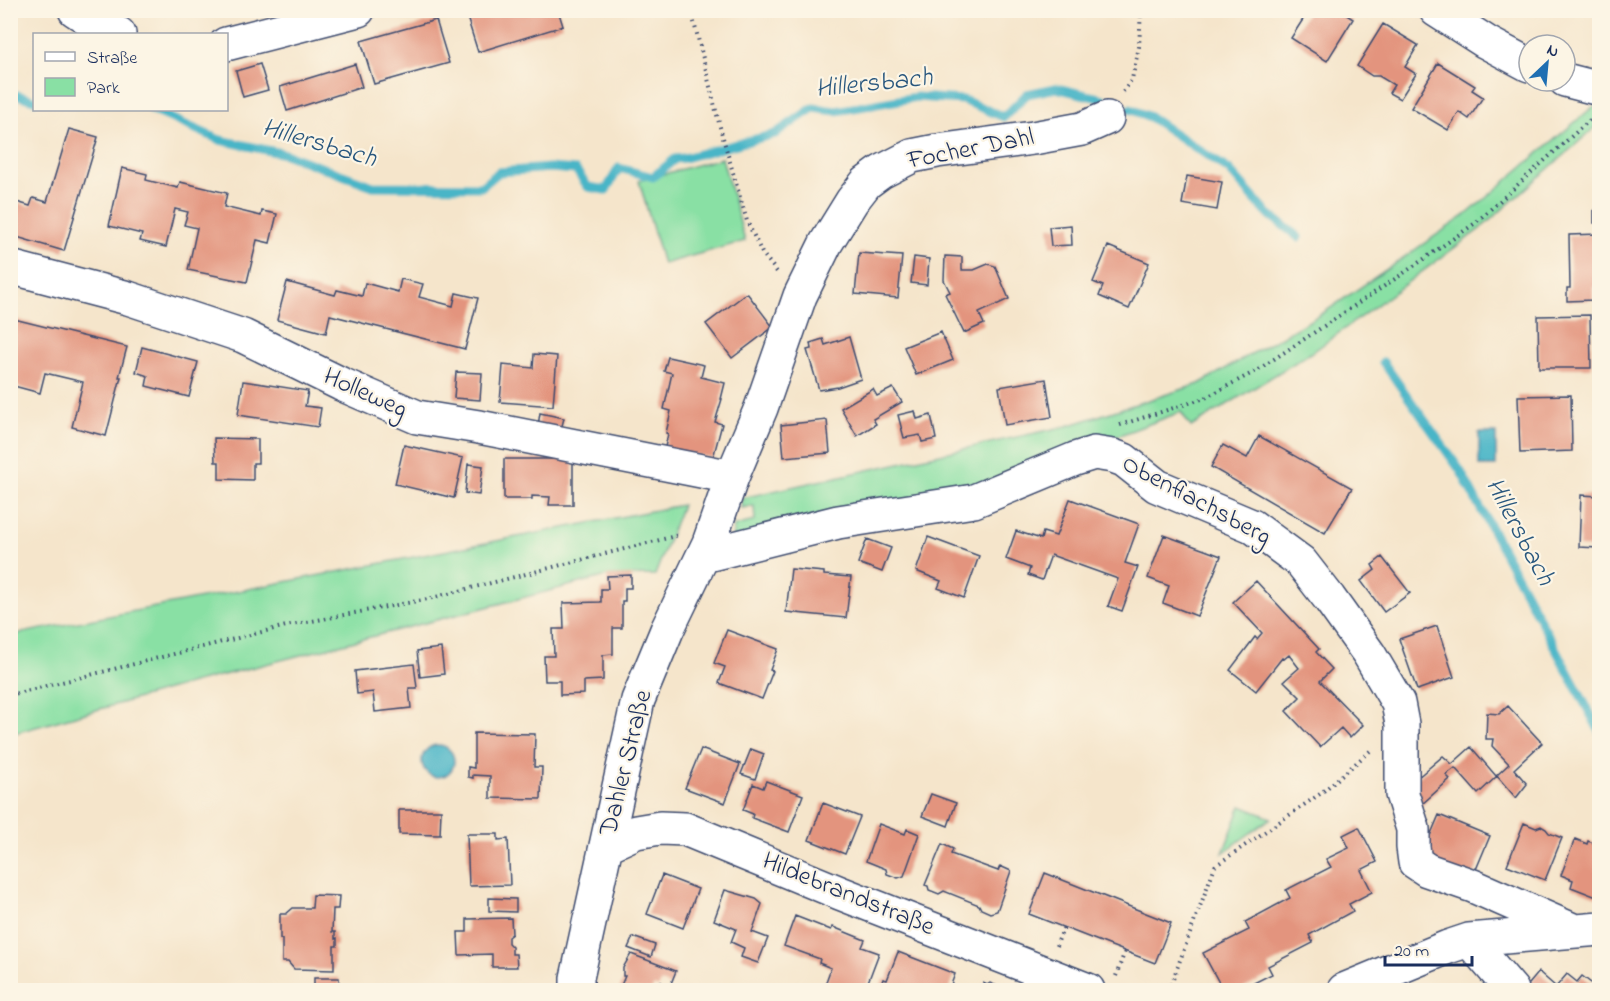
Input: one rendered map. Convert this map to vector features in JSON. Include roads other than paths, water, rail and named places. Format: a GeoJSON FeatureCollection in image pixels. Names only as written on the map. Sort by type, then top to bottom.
{"type":"FeatureCollection","features":[{"type":"Feature","properties":{"kind":"street"},"geometry":{"type":"LineString","coordinates":[[75,10],[104,29],[116,33]]}},
{"type":"Feature","properties":{"kind":"street"},"geometry":{"type":"LineString","coordinates":[[228,43],[358,10]]}},
{"type":"Feature","properties":{"kind":"street"},"geometry":{"type":"LineString","coordinates":[[1436,10],[1517,59]]}},
{"type":"Feature","properties":{"kind":"street"},"geometry":{"type":"LineString","coordinates":[[1577,83],[1599,89]]}},
{"type":"Feature","properties":{"kind":"street","name":"Focher Dahl"},"geometry":{"type":"LineString","coordinates":[[732,477],[761,408],[800,296],[826,243],[852,201],[867,183],[881,172],[912,156],[1082,129],[1107,118]]}},
{"type":"Feature","properties":{"kind":"street","name":"Holleweg"},"geometry":{"type":"LineString","coordinates":[[10,267],[128,298],[243,336],[352,389],[417,417],[732,477]]}},
{"type":"Feature","properties":{"kind":"street","name":"Obenflachsberg"},"geometry":{"type":"LineString","coordinates":[[703,556],[838,522],[974,501],[1072,449],[1124,460],[1157,486],[1252,526],[1301,562],[1369,654],[1398,703],[1402,723],[1402,794],[1413,829],[1415,862],[1427,870],[1587,930]]}},
{"type":"Feature","properties":{"kind":"street","name":"Dahler Straße"},"geometry":{"type":"LineString","coordinates":[[577,990],[577,978],[638,700],[667,630],[703,556],[732,477]]}},
{"type":"Feature","properties":{"kind":"street","name":"Hildebrandstraße"},"geometry":{"type":"LineString","coordinates":[[606,846],[636,832],[660,828],[685,829],[840,893],[1101,986]]}},
{"type":"Feature","properties":{"kind":"street","name":"Obenflachsberg"},"geometry":{"type":"LineString","coordinates":[[1344,990],[1469,940],[1587,930]]}},
{"type":"Feature","properties":{"kind":"street"},"geometry":{"type":"LineString","coordinates":[[1469,940],[1512,990]]}},
{"type":"Feature","properties":{"kind":"water"},"geometry":{"type":"Polygon","coordinates":[[[1479,433],[1496,433],[1496,466],[1479,466],[1479,433]]]}},
{"type":"Feature","properties":{"kind":"water"},"geometry":{"type":"Polygon","coordinates":[[[438,745],[449,750],[454,761],[449,772],[438,777],[427,772],[422,761],[427,750],[438,745]]]}},
{"type":"Feature","properties":{"kind":"waterway","name":"Hillersbach"},"geometry":{"type":"LineString","coordinates":[[154,111],[220,140],[285,154],[373,186],[481,187],[499,172],[550,168],[576,170],[588,187],[606,190],[619,168],[653,177],[675,159],[775,134],[813,108],[836,111],[916,97],[963,100],[1004,117],[1027,94],[1056,88],[1103,99]]}},
{"type":"Feature","properties":{"kind":"waterway","name":"Hillersbach"},"geometry":{"type":"LineString","coordinates":[[10,93],[33,100]]}},
{"type":"Feature","properties":{"kind":"waterway","name":"Hillersbach"},"geometry":{"type":"LineString","coordinates":[[1130,109],[1150,117],[1229,170],[1266,212],[1298,237]]}},
{"type":"Feature","properties":{"kind":"waterway","name":"Hillersbach"},"geometry":{"type":"LineString","coordinates":[[1383,362],[1460,470],[1600,732]]}}]}
